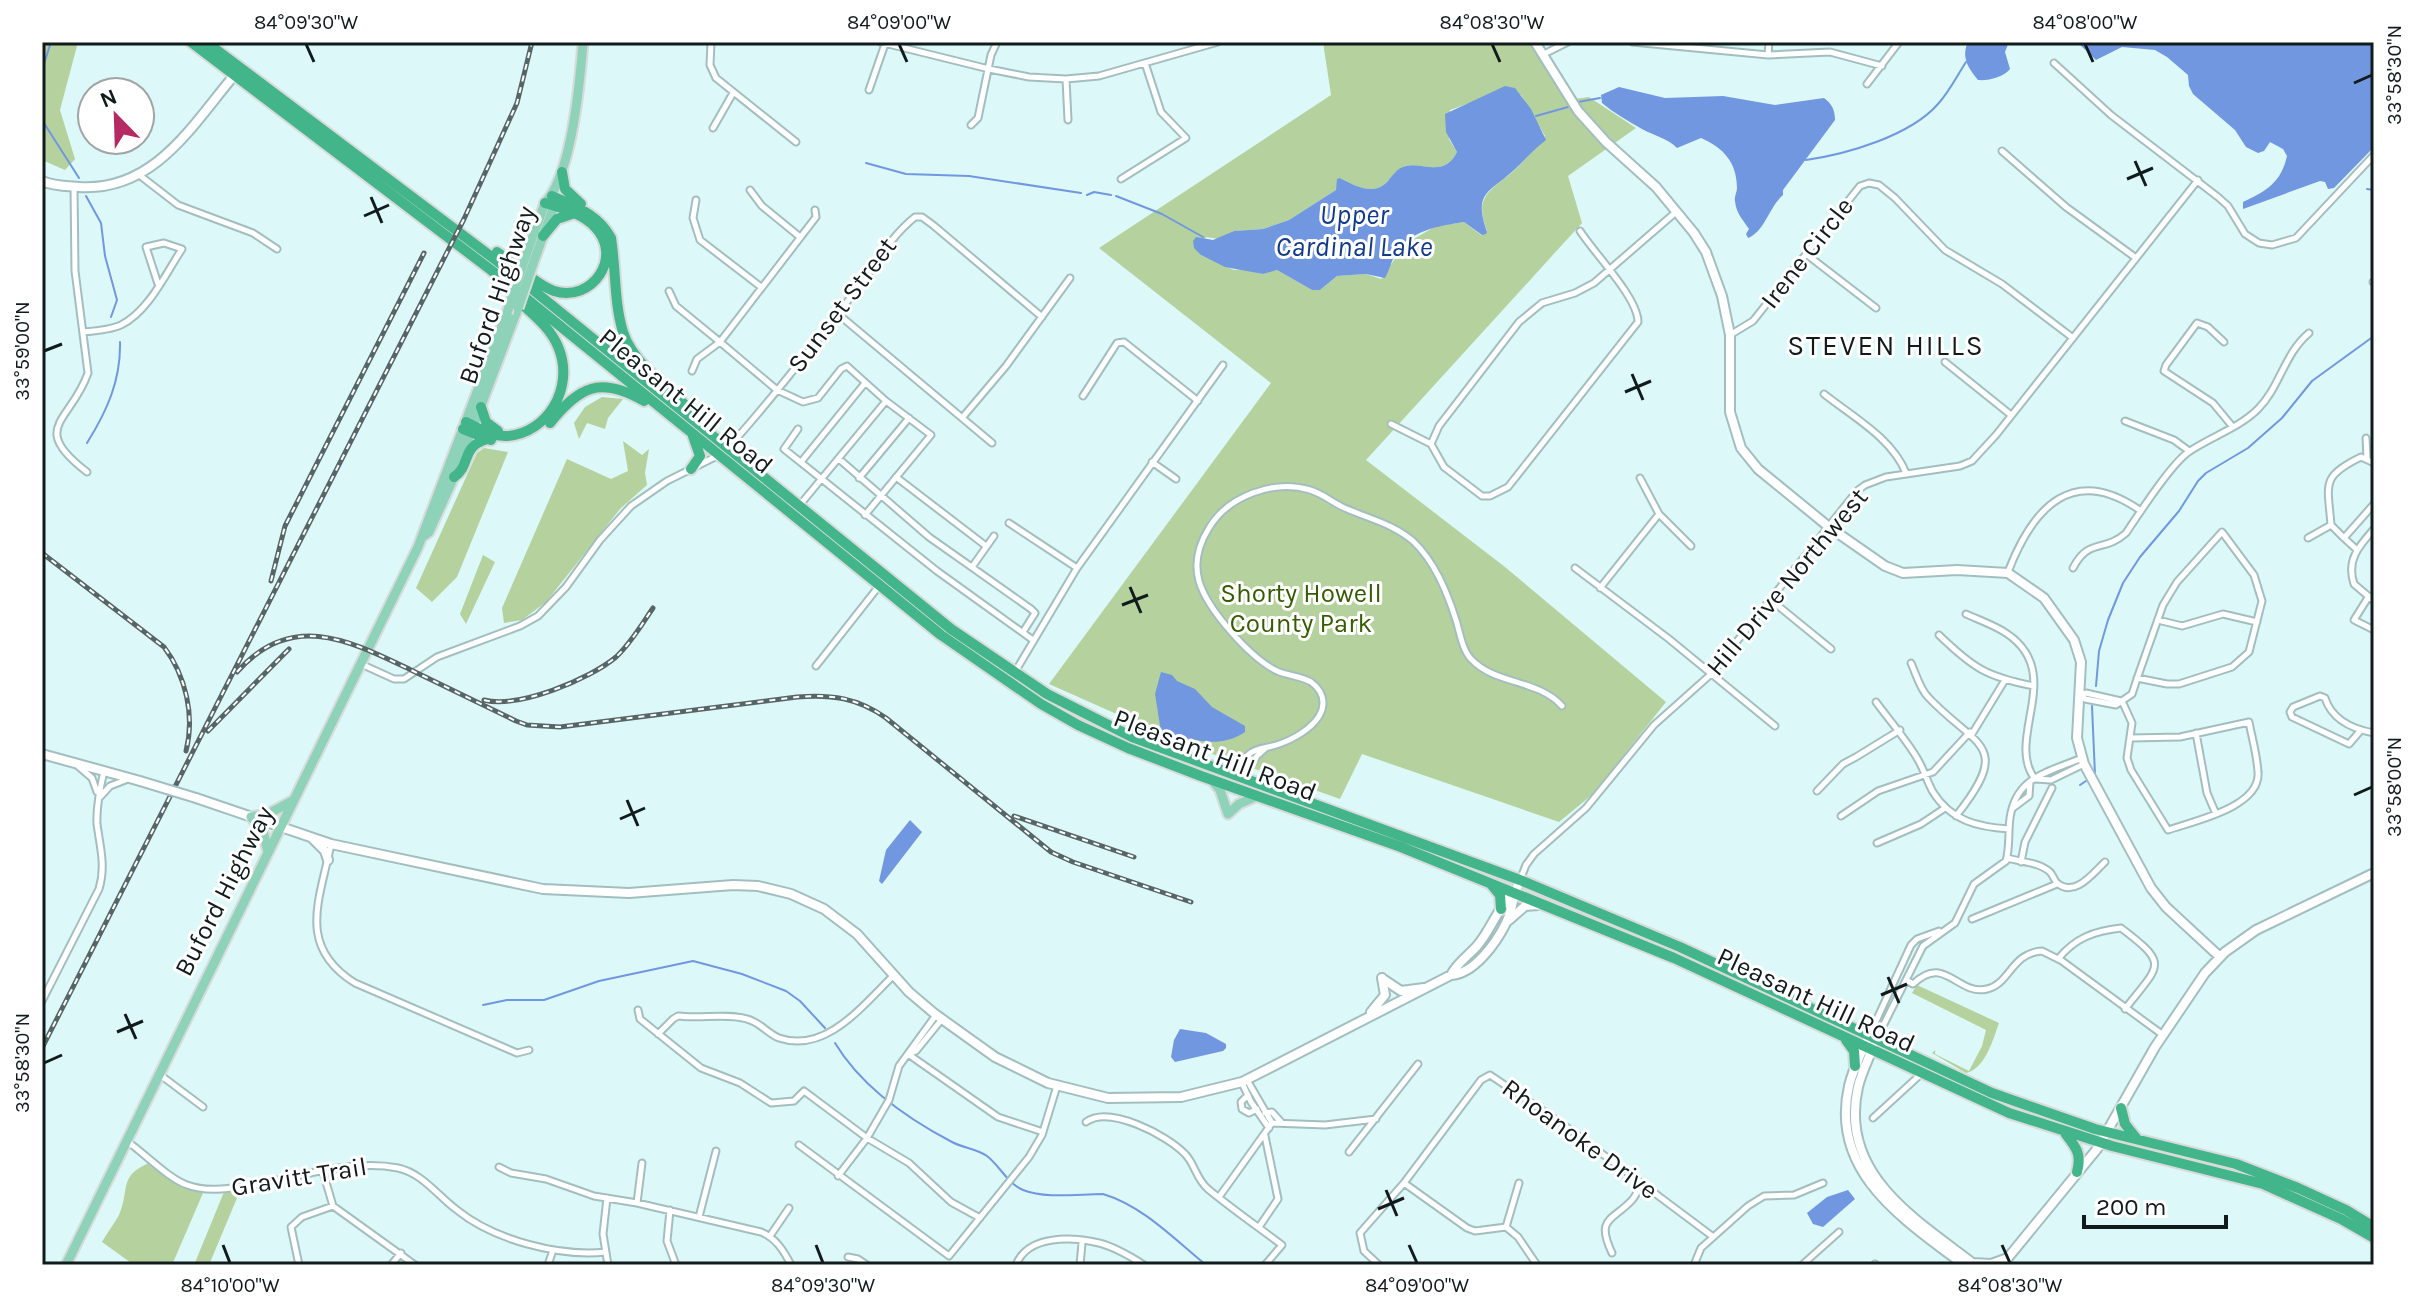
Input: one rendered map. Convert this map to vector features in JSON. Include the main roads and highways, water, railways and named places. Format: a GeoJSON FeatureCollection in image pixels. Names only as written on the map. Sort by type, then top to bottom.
{"type":"FeatureCollection","features":[{"type":"Feature","properties":{"kind":"highway","name":"Pleasant Hill Road"},"geometry":{"type":"LineString","coordinates":[[191,42],[238,71],[420,201],[724,452],[879,586],[941,635],[1011,678],[1078,725],[1212,780],[1401,847],[1674,958],[1996,1108],[2065,1133],[2137,1139],[2257,1172],[2346,1210],[2374,1227]]}},
{"type":"Feature","properties":{"kind":"highway","name":"Pleasant Hill Road"},"geometry":{"type":"LineString","coordinates":[[206,42],[238,71],[667,413],[799,507],[1011,678],[1132,737],[1520,880],[1680,947],[1992,1093],[2104,1138],[2263,1184],[2341,1219],[2374,1238]]}},
{"type":"Feature","properties":{"kind":"highway"},"geometry":{"type":"LineString","coordinates":[[562,172],[565,189],[570,196],[597,212],[613,229],[622,275],[619,309]]}},
{"type":"Feature","properties":{"kind":"highway"},"geometry":{"type":"LineString","coordinates":[[420,201],[551,290],[577,292],[591,286],[603,271],[607,256],[602,234],[593,224],[550,202]]}},
{"type":"Feature","properties":{"kind":"highway"},"geometry":{"type":"LineString","coordinates":[[550,202],[594,216],[604,226],[611,238],[622,331],[628,346],[724,452]]}},
{"type":"Feature","properties":{"kind":"highway"},"geometry":{"type":"LineString","coordinates":[[543,236],[557,219],[574,214]]}},
{"type":"Feature","properties":{"kind":"highway"},"geometry":{"type":"LineString","coordinates":[[433,224],[553,335],[560,350],[564,373],[557,402],[546,420],[522,433],[493,435],[469,427]]}},
{"type":"Feature","properties":{"kind":"highway"},"geometry":{"type":"LineString","coordinates":[[469,427],[488,439],[509,442],[535,435],[575,395],[595,388],[620,389],[667,413]]}},
{"type":"Feature","properties":{"kind":"highway"},"geometry":{"type":"LineString","coordinates":[[481,407],[490,427],[507,433],[532,426],[557,402]]}},
{"type":"Feature","properties":{"kind":"highway"},"geometry":{"type":"LineString","coordinates":[[690,431],[700,456],[691,469]]}},
{"type":"Feature","properties":{"kind":"highway"},"geometry":{"type":"LineString","coordinates":[[454,477],[460,474],[470,447],[488,439]]}},
{"type":"Feature","properties":{"kind":"highway"},"geometry":{"type":"LineString","coordinates":[[1489,883],[1500,895],[1501,909]]}},
{"type":"Feature","properties":{"kind":"highway"},"geometry":{"type":"LineString","coordinates":[[1838,1034],[1854,1051],[1855,1066]]}},
{"type":"Feature","properties":{"kind":"highway"},"geometry":{"type":"LineString","coordinates":[[2121,1108],[2125,1124],[2137,1139]]}},
{"type":"Feature","properties":{"kind":"highway"},"geometry":{"type":"LineString","coordinates":[[2065,1133],[2078,1149],[2081,1160],[2077,1172]]}},
{"type":"Feature","properties":{"kind":"main road","name":"Buford Highway"},"geometry":{"type":"LineString","coordinates":[[67,1264],[422,537],[469,427],[562,172],[577,97],[583,42]]}},
{"type":"Feature","properties":{"kind":"main road","name":"Buford Highway"},"geometry":{"type":"LineString","coordinates":[[530,260],[543,236],[550,202]]}},
{"type":"Feature","properties":{"kind":"main road","name":"Buford Highway"},"geometry":{"type":"LineString","coordinates":[[422,537],[429,532],[454,477],[511,314]]}},
{"type":"Feature","properties":{"kind":"main road"},"geometry":{"type":"LineString","coordinates":[[1212,780],[1220,790],[1228,814],[1239,804],[1257,796]]}},
{"type":"Feature","properties":{"kind":"main road"},"geometry":{"type":"LineString","coordinates":[[268,852],[263,831],[251,817],[270,813],[294,800]]}},
{"type":"Feature","properties":{"kind":"water"},"geometry":{"type":"Polygon","coordinates":[[[1968,42],[2009,42],[2005,52],[2010,69],[1996,78],[1978,80],[1967,62],[1965,53],[1968,42]]]}},
{"type":"Feature","properties":{"kind":"water"},"geometry":{"type":"Polygon","coordinates":[[[2077,42],[2374,42],[2374,147],[2334,188],[2328,189],[2325,182],[2320,181],[2243,209],[2243,202],[2277,180],[2287,156],[2283,149],[2270,142],[2264,151],[2258,153],[2246,147],[2235,130],[2193,94],[2188,75],[2155,50],[2122,47],[2096,60],[2077,42]]]}},
{"type":"Feature","properties":{"kind":"water","name":"Upper Cardinal Lake"},"geometry":{"type":"Polygon","coordinates":[[[1505,86],[1515,88],[1531,109],[1546,140],[1486,195],[1482,209],[1486,234],[1482,235],[1464,222],[1425,231],[1401,247],[1385,278],[1366,274],[1337,276],[1320,290],[1312,290],[1277,270],[1263,274],[1225,267],[1194,248],[1196,237],[1213,240],[1234,231],[1263,229],[1289,220],[1336,190],[1337,179],[1340,178],[1370,189],[1382,186],[1403,167],[1446,165],[1457,152],[1446,132],[1445,114],[1505,86]]]}},
{"type":"Feature","properties":{"kind":"water"},"geometry":{"type":"Polygon","coordinates":[[[1619,87],[1665,98],[1723,96],[1775,105],[1824,98],[1832,108],[1835,120],[1783,190],[1783,195],[1763,224],[1748,238],[1746,234],[1749,229],[1736,205],[1735,171],[1728,157],[1701,138],[1677,148],[1616,114],[1602,103],[1601,95],[1619,87]]]}},
{"type":"Feature","properties":{"kind":"water"},"geometry":{"type":"Polygon","coordinates":[[[1161,672],[1195,689],[1212,707],[1245,726],[1245,732],[1215,742],[1161,732],[1155,694],[1161,672]]]}},
{"type":"Feature","properties":{"kind":"water"},"geometry":{"type":"Polygon","coordinates":[[[910,820],[922,832],[882,884],[879,881],[886,850],[910,820]]]}},
{"type":"Feature","properties":{"kind":"water"},"geometry":{"type":"Polygon","coordinates":[[[1180,1029],[1206,1033],[1226,1044],[1226,1048],[1175,1062],[1171,1057],[1180,1029]]]}},
{"type":"Feature","properties":{"kind":"water"},"geometry":{"type":"Polygon","coordinates":[[[1848,1190],[1855,1199],[1823,1227],[1813,1224],[1807,1213],[1827,1197],[1848,1190]]]}},
{"type":"Feature","properties":{"kind":"waterway"},"geometry":{"type":"LineString","coordinates":[[42,70],[51,42]]}},
{"type":"Feature","properties":{"kind":"waterway"},"geometry":{"type":"LineString","coordinates":[[1806,160],[1877,142],[1911,125],[1938,104],[1966,62]]}},
{"type":"Feature","properties":{"kind":"waterway"},"geometry":{"type":"LineString","coordinates":[[1578,102],[1600,98]]}},
{"type":"Feature","properties":{"kind":"waterway"},"geometry":{"type":"LineString","coordinates":[[1536,116],[1568,107]]}},
{"type":"Feature","properties":{"kind":"waterway"},"geometry":{"type":"LineString","coordinates":[[42,120],[79,178]]}},
{"type":"Feature","properties":{"kind":"waterway"},"geometry":{"type":"LineString","coordinates":[[866,163],[906,174],[969,176],[1081,193]]}},
{"type":"Feature","properties":{"kind":"waterway"},"geometry":{"type":"LineString","coordinates":[[2367,189],[2374,190]]}},
{"type":"Feature","properties":{"kind":"waterway"},"geometry":{"type":"LineString","coordinates":[[1087,195],[1094,192],[1111,195]]}},
{"type":"Feature","properties":{"kind":"waterway"},"geometry":{"type":"LineString","coordinates":[[86,196],[101,223],[105,256],[117,300],[111,317]]}},
{"type":"Feature","properties":{"kind":"waterway"},"geometry":{"type":"LineString","coordinates":[[1116,196],[1162,214],[1203,237]]}},
{"type":"Feature","properties":{"kind":"waterway"},"geometry":{"type":"LineString","coordinates":[[2096,686],[2099,651],[2123,583],[2140,557],[2179,511],[2198,481],[2248,448],[2282,418],[2312,381],[2374,336]]}},
{"type":"Feature","properties":{"kind":"waterway"},"geometry":{"type":"LineString","coordinates":[[87,443],[111,395],[118,369],[120,342]]}},
{"type":"Feature","properties":{"kind":"waterway"},"geometry":{"type":"LineString","coordinates":[[2092,706],[2095,775]]}},
{"type":"Feature","properties":{"kind":"waterway"},"geometry":{"type":"LineString","coordinates":[[2080,785],[2086,781]]}},
{"type":"Feature","properties":{"kind":"waterway"},"geometry":{"type":"LineString","coordinates":[[483,1005],[507,1000],[544,1000],[599,981],[693,961],[742,974],[786,991],[825,1028]]}},
{"type":"Feature","properties":{"kind":"waterway"},"geometry":{"type":"LineString","coordinates":[[835,1043],[858,1073],[902,1112],[956,1144],[987,1156],[1017,1187],[1032,1193],[1103,1194],[1118,1199],[1158,1224],[1206,1265]]}},
{"type":"Feature","properties":{"kind":"railway"},"geometry":{"type":"LineString","coordinates":[[42,1048],[464,219],[517,103],[532,42]]}},
{"type":"Feature","properties":{"kind":"railway"},"geometry":{"type":"LineString","coordinates":[[271,581],[285,526],[424,253]]}},
{"type":"Feature","properties":{"kind":"railway"},"geometry":{"type":"LineString","coordinates":[[42,553],[164,647],[178,671],[187,697],[189,738],[186,751]]}},
{"type":"Feature","properties":{"kind":"railway"},"geometry":{"type":"LineString","coordinates":[[484,700],[498,702],[534,696],[572,683],[604,666],[621,652],[653,608]]}},
{"type":"Feature","properties":{"kind":"railway"},"geometry":{"type":"LineString","coordinates":[[237,672],[258,653],[279,641],[300,636],[322,637],[366,649],[516,721],[527,725],[560,727],[797,697],[844,699],[886,718],[1051,852],[1191,902]]}},
{"type":"Feature","properties":{"kind":"railway"},"geometry":{"type":"LineString","coordinates":[[208,731],[289,649]]}},
{"type":"Feature","properties":{"kind":"railway"},"geometry":{"type":"LineString","coordinates":[[1014,816],[1134,857]]}},
{"type":"Feature","properties":{"kind":"district","name":"STEVEN HILLS"},"geometry":{"type":"Point","coordinates":[1886,345]}},
{"type":"Feature","properties":{"kind":"park label","name":"Shorty Howell County Park"},"geometry":{"type":"Point","coordinates":[1301,608]}}]}
